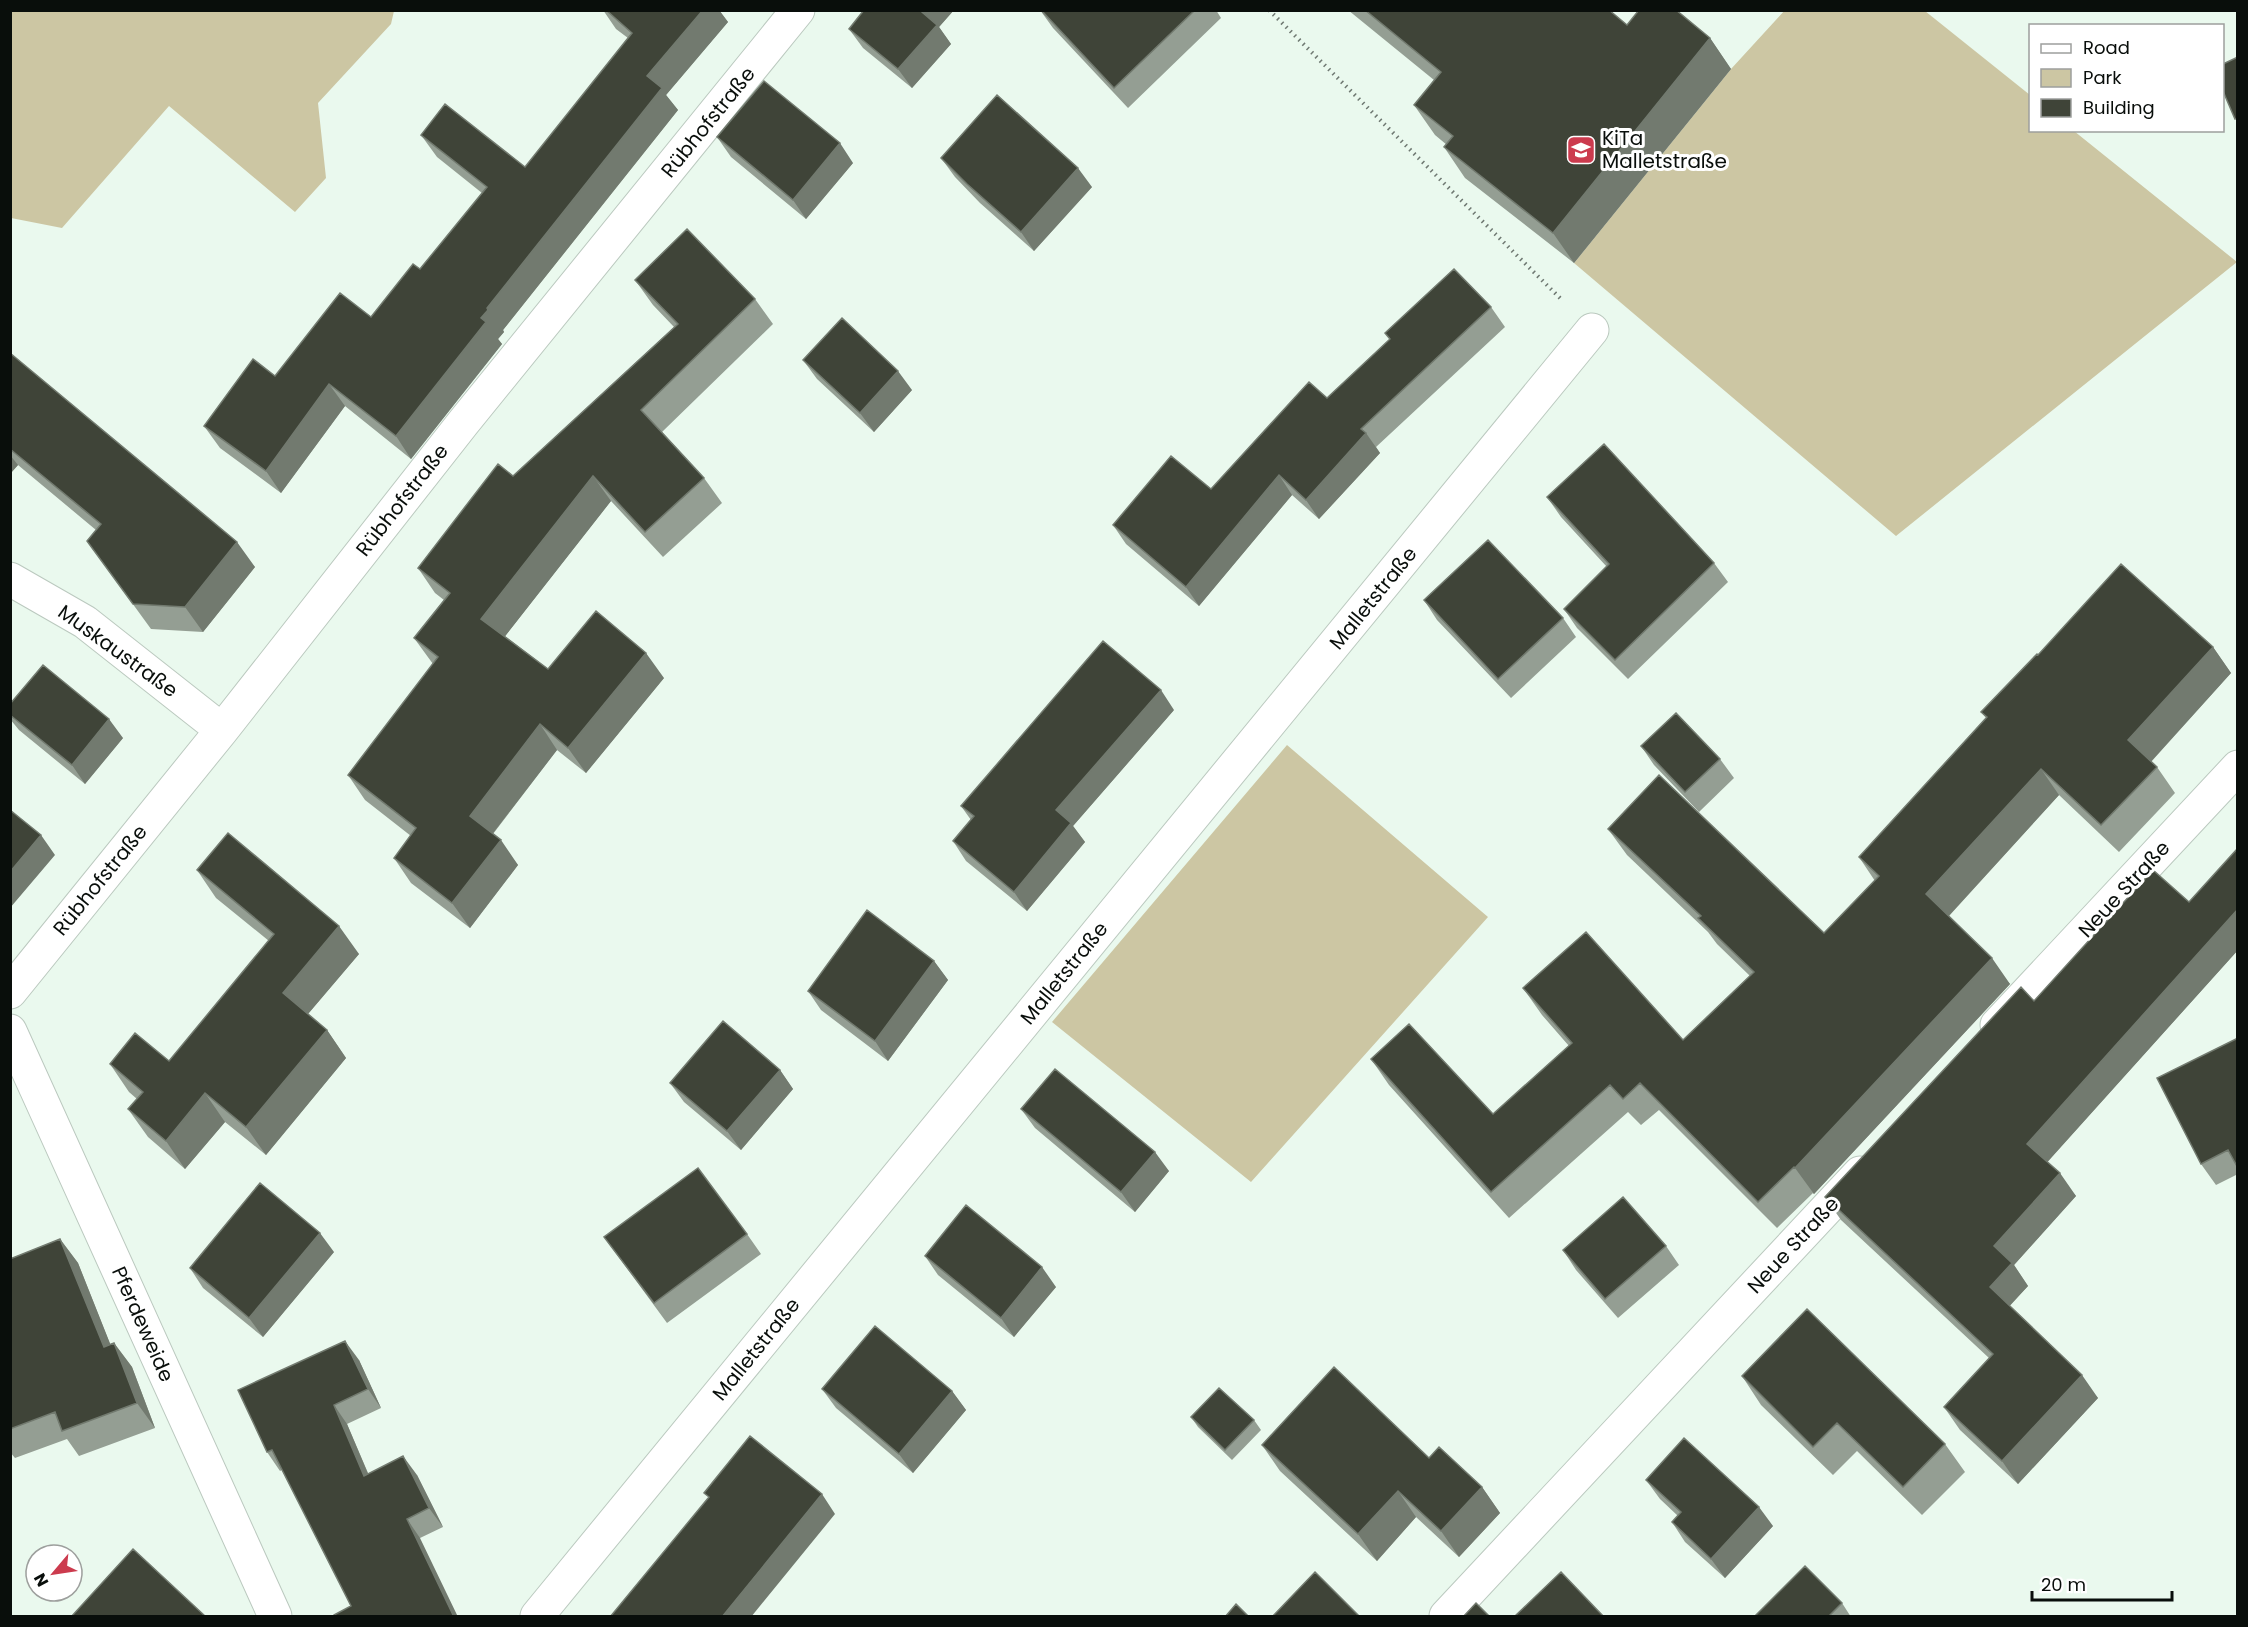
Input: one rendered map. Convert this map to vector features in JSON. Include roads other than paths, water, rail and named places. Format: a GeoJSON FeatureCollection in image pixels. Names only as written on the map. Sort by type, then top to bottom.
{"type":"FeatureCollection","features":[{"type":"Feature","properties":{"kind":"street","name":"Rübhofstraße"},"geometry":{"type":"LineString","coordinates":[[10,992],[222,730],[463,423],[798,10]]}},
{"type":"Feature","properties":{"kind":"street","name":"Malletstraße"},"geometry":{"type":"LineString","coordinates":[[537,1617],[1592,330]]}},
{"type":"Feature","properties":{"kind":"street","name":"Muskaustraße"},"geometry":{"type":"LineString","coordinates":[[10,579],[85,622],[222,730]]}},
{"type":"Feature","properties":{"kind":"street","name":"Neue Straße"},"geometry":{"type":"LineString","coordinates":[[1976,1048],[2238,767]]}},
{"type":"Feature","properties":{"kind":"street","name":"Pferdeweide"},"geometry":{"type":"LineString","coordinates":[[10,1031],[276,1617]]}},
{"type":"Feature","properties":{"kind":"street","name":"Neue Straße"},"geometry":{"type":"LineString","coordinates":[[1446,1617],[1878,1154]]}},
{"type":"Feature","properties":{"kind":"place","name":"KiTa Malletstraße"},"geometry":{"type":"Point","coordinates":[1581,150]}}]}
